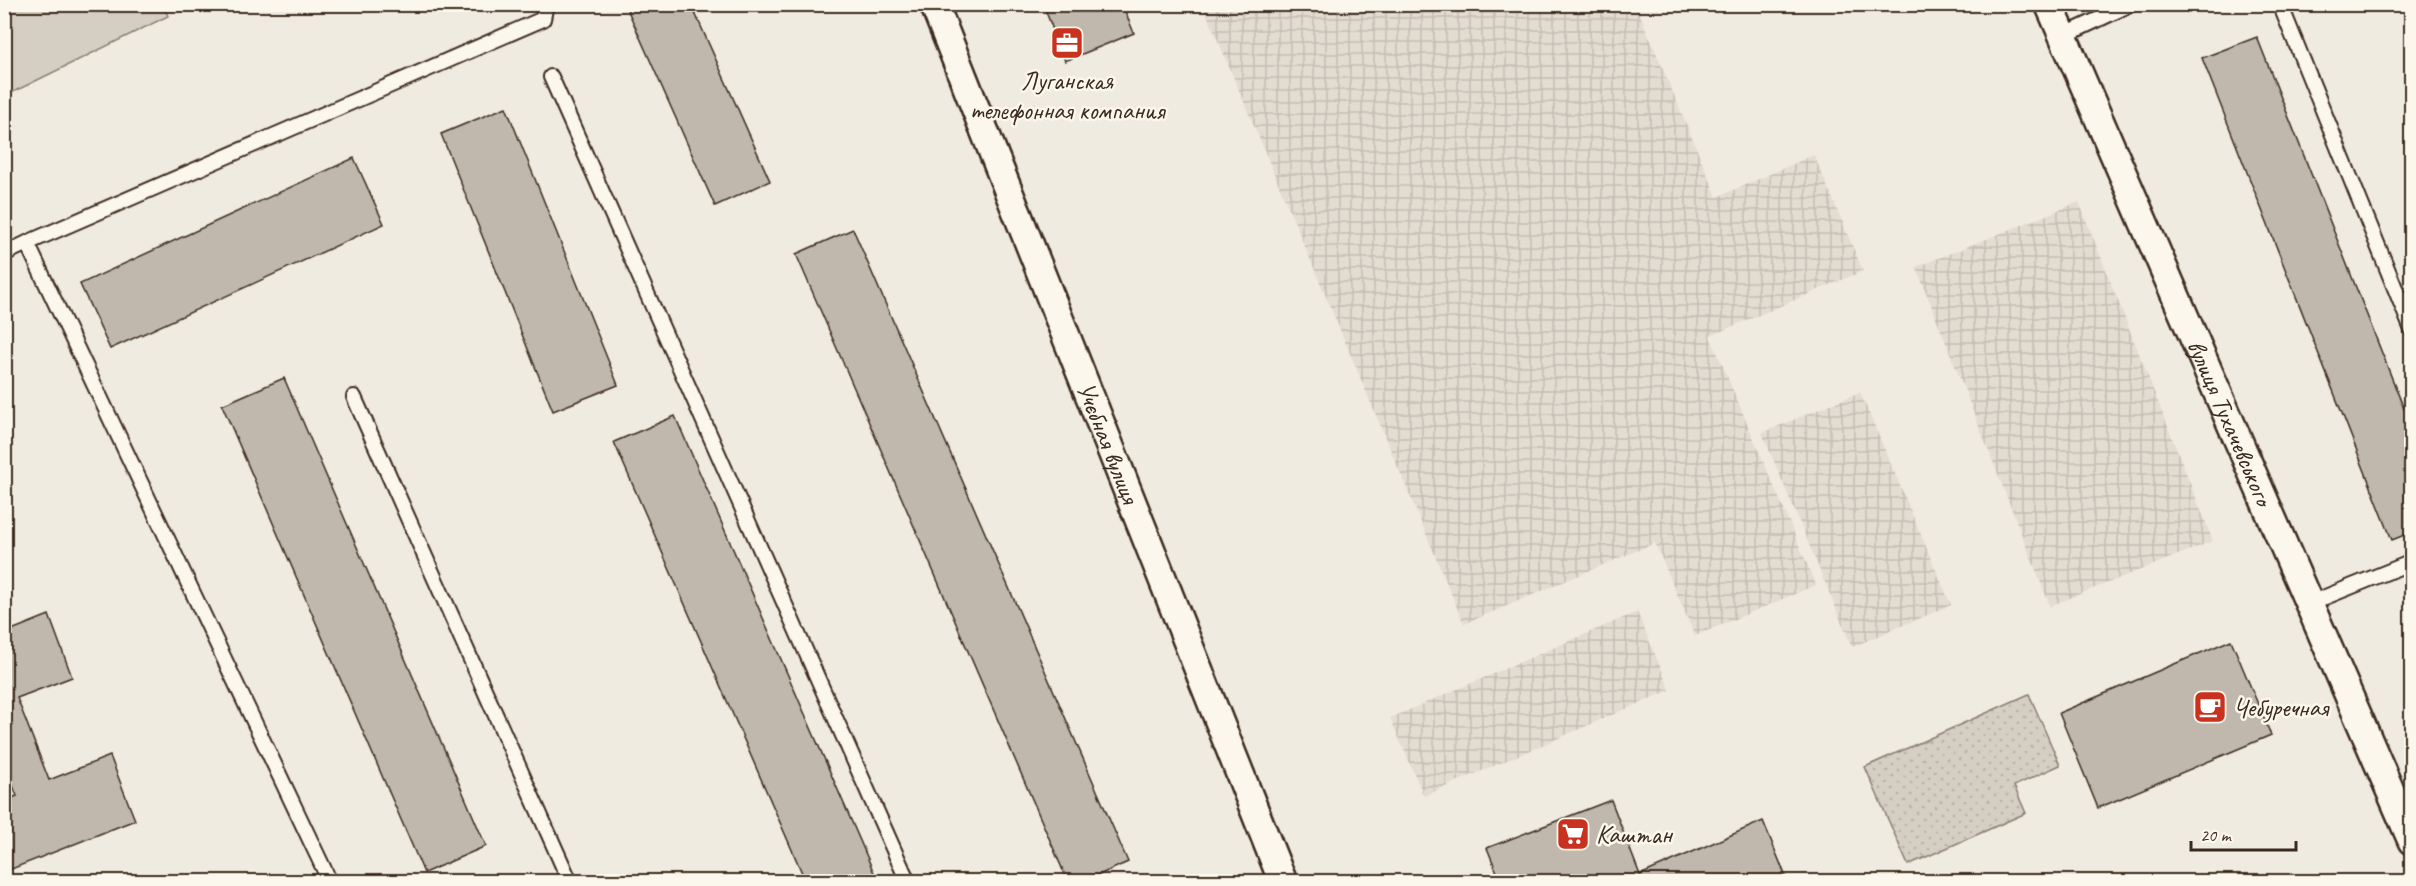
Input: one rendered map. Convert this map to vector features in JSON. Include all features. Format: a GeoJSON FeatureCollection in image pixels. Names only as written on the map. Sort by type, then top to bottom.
{"type":"FeatureCollection","features":[{"type":"Feature","properties":{"kind":"street","name":"Учєбная вулиця"},"geometry":{"type":"LineString","coordinates":[[934,4],[1282,882]]}},
{"type":"Feature","properties":{"kind":"street","name":"вулиця Тухачевського"},"geometry":{"type":"LineString","coordinates":[[2049,4],[2062,36],[2079,68],[2412,841]]}},
{"type":"Feature","properties":{"kind":"lane"},"geometry":{"type":"LineString","coordinates":[[4,254],[543,19],[546,4]]}},
{"type":"Feature","properties":{"kind":"lane"},"geometry":{"type":"LineString","coordinates":[[2062,36],[2131,4]]}},
{"type":"Feature","properties":{"kind":"lane"},"geometry":{"type":"LineString","coordinates":[[2280,4],[2412,330]]}},
{"type":"Feature","properties":{"kind":"lane"},"geometry":{"type":"LineString","coordinates":[[551,77],[908,882]]}},
{"type":"Feature","properties":{"kind":"lane"},"geometry":{"type":"LineString","coordinates":[[27,243],[330,882]]}},
{"type":"Feature","properties":{"kind":"lane"},"geometry":{"type":"LineString","coordinates":[[354,397],[570,882]]}},
{"type":"Feature","properties":{"kind":"lane"},"geometry":{"type":"LineString","coordinates":[[2308,604],[2412,562]]}},
{"type":"Feature","properties":{"kind":"shaded area"},"geometry":{"type":"Polygon","coordinates":[[[5,4],[163,5],[168,16],[5,96],[5,4]]]}},
{"type":"Feature","properties":{"kind":"shaded area"},"geometry":{"type":"Polygon","coordinates":[[[1203,5],[1636,5],[1717,197],[1814,155],[1863,271],[1710,336],[1816,585],[1695,636],[1655,543],[1464,624],[1203,5]]]}},
{"type":"Feature","properties":{"kind":"shaded area"},"geometry":{"type":"Polygon","coordinates":[[[2079,202],[2213,541],[2050,606],[1916,267],[2079,202]]]}},
{"type":"Feature","properties":{"kind":"shaded area"},"geometry":{"type":"Polygon","coordinates":[[[1860,392],[1951,605],[1852,647],[1762,433],[1860,392]]]}},
{"type":"Feature","properties":{"kind":"shaded area"},"geometry":{"type":"Polygon","coordinates":[[[1637,612],[1670,690],[1424,796],[1390,718],[1637,612]]]}},
{"type":"Feature","properties":{"kind":"shaded area"},"geometry":{"type":"Polygon","coordinates":[[[2029,694],[2060,765],[2014,786],[2026,813],[1908,865],[1865,767],[2029,694]]]}},
{"type":"Feature","properties":{"kind":"building"},"geometry":{"type":"Polygon","coordinates":[[[625,4],[691,4],[770,181],[715,206],[625,4]]]}},
{"type":"Feature","properties":{"kind":"building"},"geometry":{"type":"Polygon","coordinates":[[[1043,4],[1122,4],[1134,33],[1065,61],[1043,4]]]}},
{"type":"Feature","properties":{"kind":"building"},"geometry":{"type":"Polygon","coordinates":[[[2257,37],[2412,429],[2412,532],[2392,540],[2202,58],[2257,37]]]}},
{"type":"Feature","properties":{"kind":"building"},"geometry":{"type":"Polygon","coordinates":[[[506,107],[618,385],[553,411],[441,134],[506,107]]]}},
{"type":"Feature","properties":{"kind":"building"},"geometry":{"type":"Polygon","coordinates":[[[354,158],[384,224],[110,349],[80,284],[354,158]]]}},
{"type":"Feature","properties":{"kind":"building"},"geometry":{"type":"Polygon","coordinates":[[[853,229],[1128,862],[1083,882],[1068,882],[796,254],[853,229]]]}},
{"type":"Feature","properties":{"kind":"building"},"geometry":{"type":"Polygon","coordinates":[[[284,378],[486,846],[424,873],[222,405],[284,378]]]}},
{"type":"Feature","properties":{"kind":"building"},"geometry":{"type":"Polygon","coordinates":[[[675,416],[878,882],[806,882],[614,442],[675,416]]]}},
{"type":"Feature","properties":{"kind":"building"},"geometry":{"type":"Polygon","coordinates":[[[49,615],[72,677],[17,698],[49,780],[110,756],[135,820],[4,872],[4,801],[17,796],[4,763],[4,633],[49,615]]]}},
{"type":"Feature","properties":{"kind":"building"},"geometry":{"type":"Polygon","coordinates":[[[2231,640],[2271,735],[2098,808],[2059,713],[2231,640]]]}},
{"type":"Feature","properties":{"kind":"building","name":"Каштан"},"geometry":{"type":"Polygon","coordinates":[[[1611,800],[1640,875],[1763,821],[1788,882],[1501,882],[1487,848],[1611,800]]]}},
{"type":"Feature","properties":{"kind":"place","name":"Луганская телефонная компания"},"geometry":{"type":"Point","coordinates":[1067,43]}},
{"type":"Feature","properties":{"kind":"place","name":"Чебуречная"},"geometry":{"type":"Point","coordinates":[2210,707]}},
{"type":"Feature","properties":{"kind":"place","name":"Каштан"},"geometry":{"type":"Point","coordinates":[1573,834]}}]}
